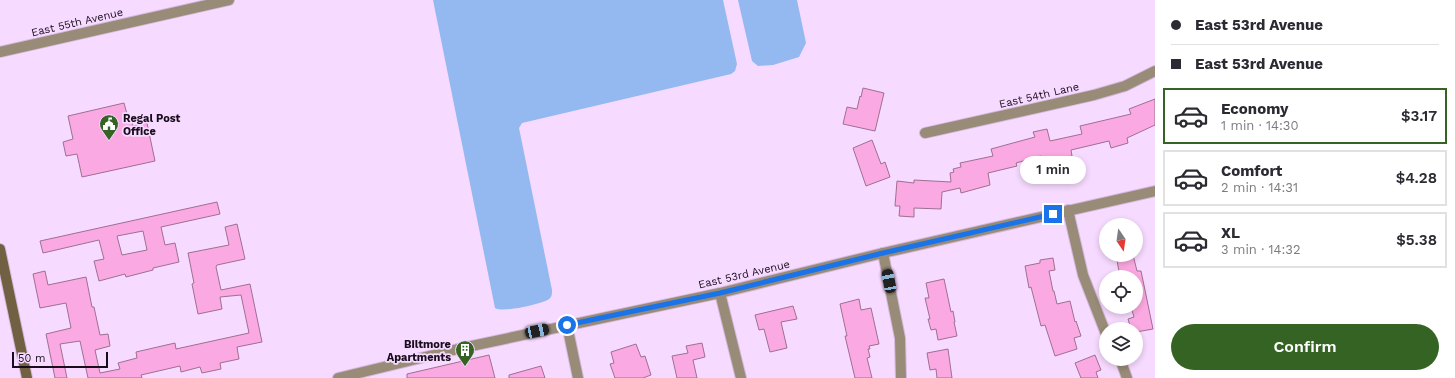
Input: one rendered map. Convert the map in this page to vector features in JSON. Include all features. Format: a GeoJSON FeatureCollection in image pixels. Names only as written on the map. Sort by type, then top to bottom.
{"type":"FeatureCollection","features":[{"type":"Feature","properties":{"kind":"main road"},"geometry":{"type":"LineString","coordinates":[[0,249],[27,378]]}},
{"type":"Feature","properties":{"kind":"street","name":"East 55th Avenue"},"geometry":{"type":"LineString","coordinates":[[0,52],[229,0]]}},
{"type":"Feature","properties":{"kind":"street","name":"East 54th Lane"},"geometry":{"type":"LineString","coordinates":[[925,133],[1094,95],[1125,86],[1155,71]]}},
{"type":"Feature","properties":{"kind":"street","name":"East 53rd Avenue"},"geometry":{"type":"LineString","coordinates":[[338,378],[462,348],[720,293],[883,253],[1155,191]]}},
{"type":"Feature","properties":{"kind":"street"},"geometry":{"type":"LineString","coordinates":[[1068,210],[1083,276],[1101,322]]}},
{"type":"Feature","properties":{"kind":"street"},"geometry":{"type":"LineString","coordinates":[[883,253],[900,338],[901,378]]}},
{"type":"Feature","properties":{"kind":"street"},"geometry":{"type":"LineString","coordinates":[[720,293],[741,378]]}},
{"type":"Feature","properties":{"kind":"street"},"geometry":{"type":"LineString","coordinates":[[567,325],[578,378]]}},
{"type":"Feature","properties":{"kind":"street"},"geometry":{"type":"LineString","coordinates":[[1122,366],[1126,378]]}},
{"type":"Feature","properties":{"kind":"water"},"geometry":{"type":"Polygon","coordinates":[[[433,0],[723,0],[737,64],[735,71],[731,74],[522,123],[519,128],[552,290],[551,297],[545,301],[513,309],[495,308],[433,0]]]}},
{"type":"Feature","properties":{"kind":"water"},"geometry":{"type":"Polygon","coordinates":[[[738,0],[797,0],[806,43],[799,57],[773,65],[758,66],[752,61],[738,0]]]}},
{"type":"Feature","properties":{"kind":"building"},"geometry":{"type":"Polygon","coordinates":[[[863,88],[884,93],[875,131],[843,124],[847,107],[857,109],[863,88]]]}},
{"type":"Feature","properties":{"kind":"building"},"geometry":{"type":"Polygon","coordinates":[[[1155,99],[1155,125],[1127,138],[1128,143],[1111,148],[1109,141],[1071,150],[1072,156],[1042,163],[1041,156],[1016,163],[1017,166],[988,173],[990,185],[961,193],[960,188],[942,192],[941,209],[914,208],[914,217],[899,216],[900,206],[895,206],[897,181],[914,183],[914,180],[951,182],[950,173],[954,172],[953,169],[961,167],[960,163],[993,156],[991,149],[1035,137],[1033,132],[1047,129],[1050,141],[1082,134],[1080,126],[1131,114],[1129,109],[1155,99]]]}},
{"type":"Feature","properties":{"kind":"building","name":"Regal Post Office"},"geometry":{"type":"Polygon","coordinates":[[[124,103],[127,114],[130,114],[133,126],[147,123],[155,161],[82,177],[77,154],[66,156],[63,142],[73,139],[68,116],[124,103]]]}},
{"type":"Feature","properties":{"kind":"building"},"geometry":{"type":"Polygon","coordinates":[[[872,140],[881,164],[885,162],[890,177],[866,186],[853,148],[872,140]]]}},
{"type":"Feature","properties":{"kind":"building"},"geometry":{"type":"Polygon","coordinates":[[[217,202],[220,214],[161,227],[165,245],[175,243],[179,262],[153,268],[153,270],[126,277],[125,274],[99,281],[94,261],[104,259],[99,240],[43,253],[40,241],[217,202]],[[143,231],[117,236],[122,255],[147,250],[143,231]]]}},
{"type":"Feature","properties":{"kind":"building"},"geometry":{"type":"Polygon","coordinates":[[[237,224],[245,259],[217,265],[216,267],[221,290],[250,284],[262,342],[237,347],[239,359],[220,363],[221,369],[202,373],[200,367],[181,372],[180,366],[141,375],[142,378],[88,378],[80,341],[60,344],[67,378],[55,378],[46,334],[71,328],[66,303],[40,308],[33,274],[45,271],[48,285],[86,277],[92,307],[94,307],[100,335],[108,334],[110,346],[95,350],[100,373],[120,369],[118,363],[137,358],[136,352],[175,343],[176,349],[249,333],[241,295],[220,297],[222,309],[198,314],[188,253],[229,245],[225,227],[237,224]]]}},
{"type":"Feature","properties":{"kind":"building"},"geometry":{"type":"Polygon","coordinates":[[[1053,258],[1055,270],[1049,271],[1057,304],[1070,301],[1075,322],[1076,321],[1081,336],[1074,338],[1077,349],[1055,356],[1045,325],[1041,326],[1031,287],[1029,288],[1025,266],[1040,263],[1040,260],[1053,258]]]}},
{"type":"Feature","properties":{"kind":"building"},"geometry":{"type":"Polygon","coordinates":[[[1117,262],[1135,262],[1137,270],[1119,270],[1117,262]]]}},
{"type":"Feature","properties":{"kind":"building"},"geometry":{"type":"Polygon","coordinates":[[[944,279],[951,312],[953,311],[957,336],[938,340],[936,329],[931,330],[928,319],[930,319],[925,298],[929,298],[926,283],[944,279]]]}},
{"type":"Feature","properties":{"kind":"building"},"geometry":{"type":"Polygon","coordinates":[[[1143,281],[1153,329],[1143,331],[1143,322],[1129,322],[1128,319],[1134,317],[1133,314],[1143,314],[1143,281]]]}},
{"type":"Feature","properties":{"kind":"building"},"geometry":{"type":"Polygon","coordinates":[[[859,299],[861,310],[871,308],[879,344],[869,346],[870,349],[868,349],[870,357],[867,358],[872,378],[855,378],[845,336],[847,336],[840,304],[859,299]]]}},
{"type":"Feature","properties":{"kind":"building"},"geometry":{"type":"Polygon","coordinates":[[[793,306],[797,319],[781,322],[787,348],[770,352],[764,329],[759,330],[755,315],[793,306]]]}},
{"type":"Feature","properties":{"kind":"building"},"geometry":{"type":"Polygon","coordinates":[[[702,343],[705,357],[693,360],[697,378],[677,378],[672,356],[688,353],[686,346],[702,343]]]}},
{"type":"Feature","properties":{"kind":"building"},"geometry":{"type":"Polygon","coordinates":[[[636,344],[641,357],[645,356],[651,375],[643,378],[615,378],[610,364],[614,363],[611,352],[636,344]]]}},
{"type":"Feature","properties":{"kind":"building"},"geometry":{"type":"Polygon","coordinates":[[[948,349],[952,378],[937,378],[936,369],[930,370],[927,353],[948,349]]]}},
{"type":"Feature","properties":{"kind":"building","name":"Biltmore Apartments"},"geometry":{"type":"Polygon","coordinates":[[[489,355],[495,378],[407,378],[407,374],[489,355]]]}},
{"type":"Feature","properties":{"kind":"building"},"geometry":{"type":"Polygon","coordinates":[[[1095,355],[1101,370],[1096,372],[1098,378],[1081,378],[1075,363],[1095,355]]]}},
{"type":"Feature","properties":{"kind":"building"},"geometry":{"type":"Polygon","coordinates":[[[541,366],[545,378],[509,378],[509,375],[541,366]]]}},
{"type":"Feature","properties":{"kind":"place","name":"Regal Post Office"},"geometry":{"type":"Point","coordinates":[109,141]}},
{"type":"Feature","properties":{"kind":"place","name":"Biltmore Apartments"},"geometry":{"type":"Point","coordinates":[465,367]}},
{"type":"Feature","properties":{"kind":"route"},"geometry":{"type":"LineString","coordinates":[[567,325],[720,293],[883,253],[1053,214]]}}]}
